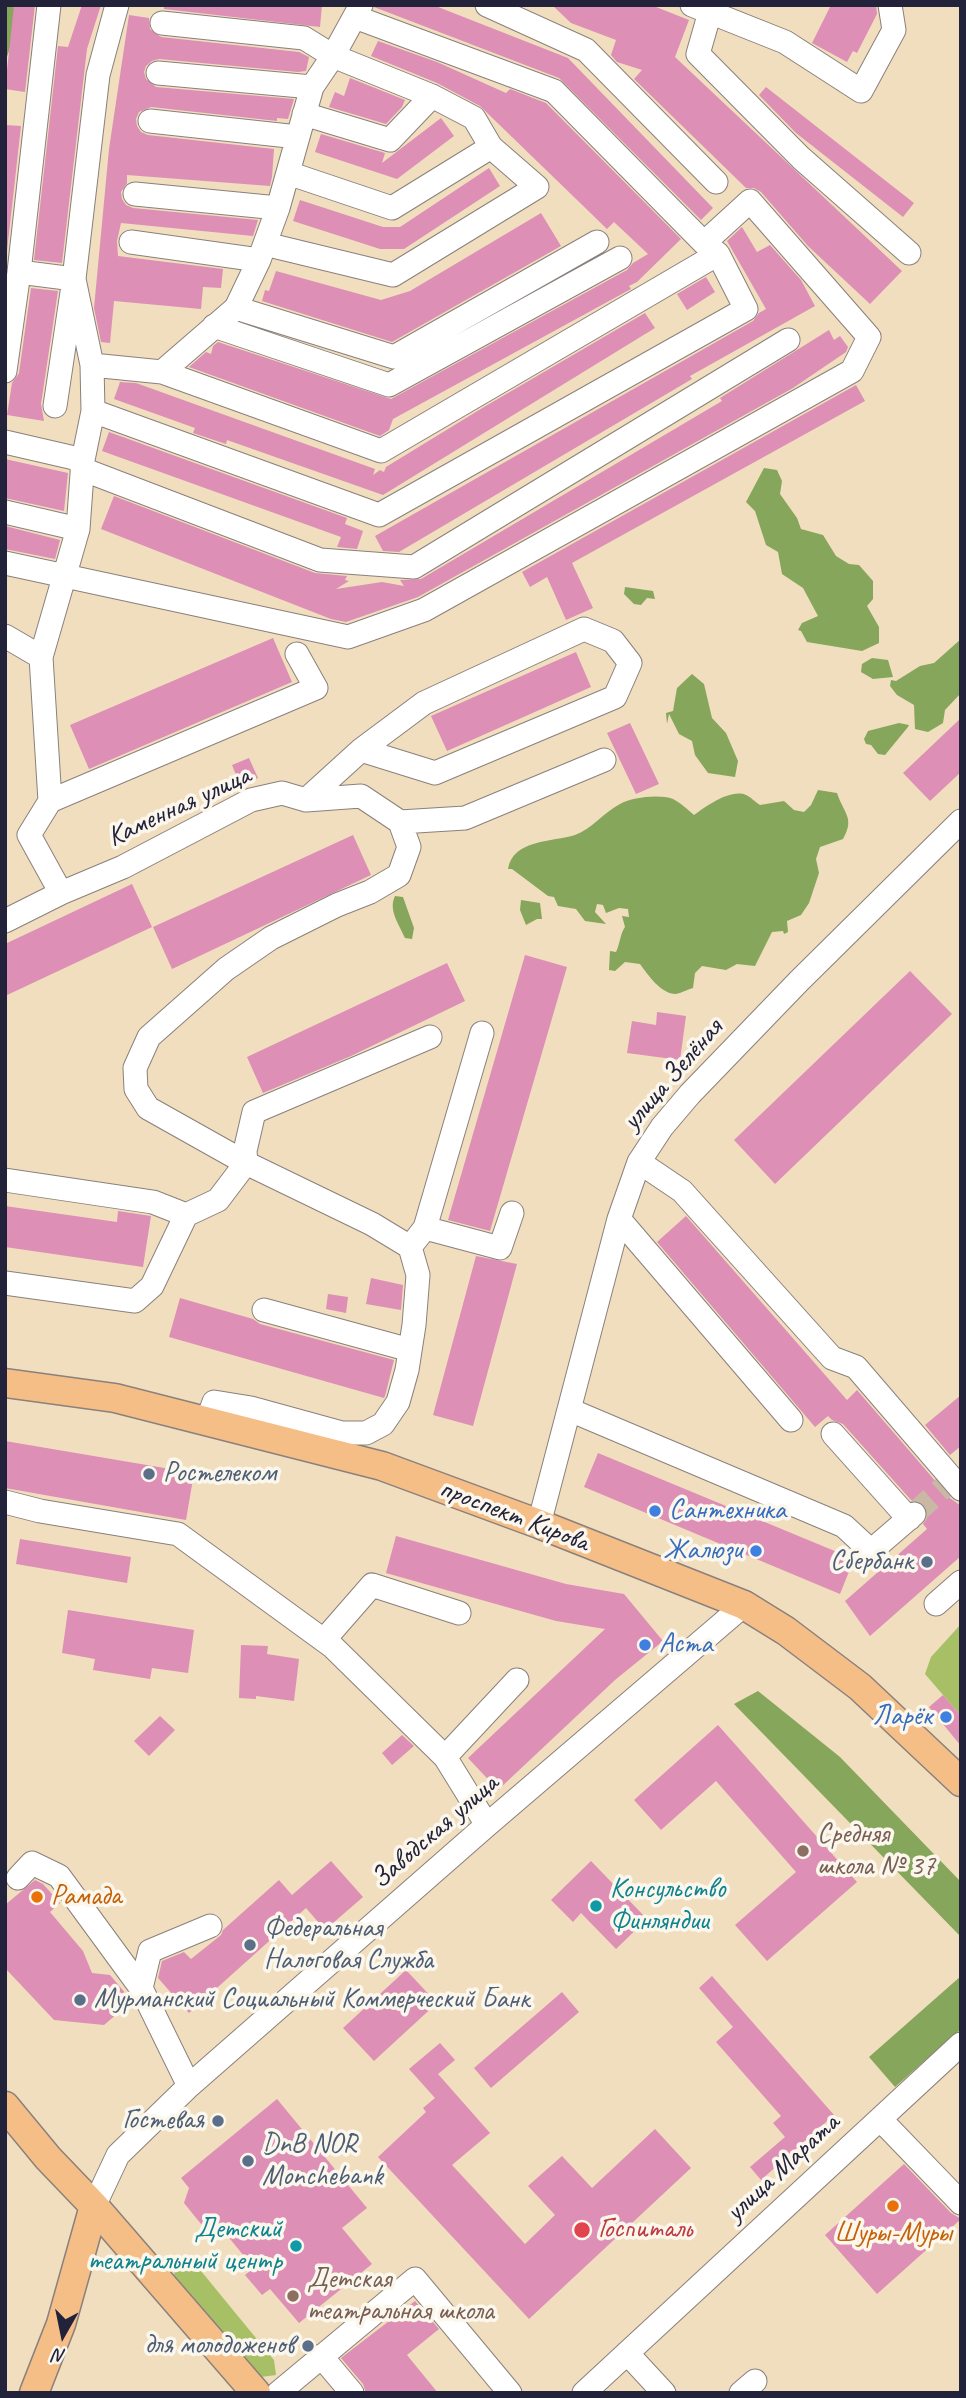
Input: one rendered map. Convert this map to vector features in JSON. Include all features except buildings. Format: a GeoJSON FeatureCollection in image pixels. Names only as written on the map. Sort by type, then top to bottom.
{"type":"FeatureCollection","features":[{"type":"Feature","properties":{"kind":"main road","name":"проспект Кирова"},"geometry":{"type":"LineString","coordinates":[[5,1383],[115,1398],[382,1466],[539,1524],[744,1605],[786,1631],[860,1687],[961,1782]]}},
{"type":"Feature","properties":{"kind":"main road"},"geometry":{"type":"LineString","coordinates":[[5,2106],[256,2393]]}},
{"type":"Feature","properties":{"kind":"main road"},"geometry":{"type":"LineString","coordinates":[[34,2393],[61,2324],[94,2206]]}},
{"type":"Feature","properties":{"kind":"street"},"geometry":{"type":"LineString","coordinates":[[5,371],[49,5]]}},
{"type":"Feature","properties":{"kind":"street"},"geometry":{"type":"LineString","coordinates":[[55,406],[74,279],[98,75],[117,5]]}},
{"type":"Feature","properties":{"kind":"street"},"geometry":{"type":"LineString","coordinates":[[486,5],[586,50],[716,182]]}},
{"type":"Feature","properties":{"kind":"street"},"geometry":{"type":"LineString","coordinates":[[890,5],[894,30],[861,91],[785,42],[701,8],[698,54],[801,158],[909,253]]}},
{"type":"Feature","properties":{"kind":"street"},"geometry":{"type":"LineString","coordinates":[[93,411],[379,515],[746,309],[711,248],[554,91],[358,11],[312,87],[278,208],[262,252],[236,307],[162,372]]}},
{"type":"Feature","properties":{"kind":"street"},"geometry":{"type":"LineString","coordinates":[[131,242],[262,252],[393,275],[537,187],[491,147],[474,118],[432,96],[333,56],[304,38],[162,23]]}},
{"type":"Feature","properties":{"kind":"street"},"geometry":{"type":"LineString","coordinates":[[158,73],[312,87]]}},
{"type":"Feature","properties":{"kind":"street"},"geometry":{"type":"LineString","coordinates":[[304,114],[390,140],[432,96]]}},
{"type":"Feature","properties":{"kind":"street"},"geometry":{"type":"LineString","coordinates":[[150,121],[298,137]]}},
{"type":"Feature","properties":{"kind":"street"},"geometry":{"type":"LineString","coordinates":[[288,173],[392,208],[491,147]]}},
{"type":"Feature","properties":{"kind":"street"},"geometry":{"type":"LineString","coordinates":[[135,194],[278,208]]}},
{"type":"Feature","properties":{"kind":"street"},"geometry":{"type":"LineString","coordinates":[[5,563],[348,637],[424,610],[852,371],[869,337],[750,201],[711,248],[382,451],[162,372],[92,365]]}},
{"type":"Feature","properties":{"kind":"street"},"geometry":{"type":"LineString","coordinates":[[236,307],[394,357],[597,242]]}},
{"type":"Feature","properties":{"kind":"street"},"geometry":{"type":"LineString","coordinates":[[214,326],[389,385],[620,258]]}},
{"type":"Feature","properties":{"kind":"street"},"geometry":{"type":"LineString","coordinates":[[19,272],[74,279]]}},
{"type":"Feature","properties":{"kind":"street"},"geometry":{"type":"LineString","coordinates":[[61,893],[29,835],[50,801],[41,657],[78,528],[82,464],[93,411],[92,365],[74,279]]}},
{"type":"Feature","properties":{"kind":"street"},"geometry":{"type":"LineString","coordinates":[[5,442],[82,464],[320,560],[414,567],[788,340]]}},
{"type":"Feature","properties":{"kind":"street"},"geometry":{"type":"LineString","coordinates":[[5,512],[78,528]]}},
{"type":"Feature","properties":{"kind":"street"},"geometry":{"type":"LineString","coordinates":[[306,800],[361,750],[424,703],[584,629],[613,640],[630,663],[615,697],[435,773],[361,750]]}},
{"type":"Feature","properties":{"kind":"street"},"geometry":{"type":"LineString","coordinates":[[5,635],[41,657]]}},
{"type":"Feature","properties":{"kind":"street"},"geometry":{"type":"LineString","coordinates":[[50,801],[316,688],[297,654]]}},
{"type":"Feature","properties":{"kind":"street"},"geometry":{"type":"LineString","coordinates":[[207,1421],[214,1402],[251,1408],[342,1433],[366,1433],[383,1424],[398,1402],[410,1350],[418,1275],[410,1247],[372,1224],[246,1163],[148,1108],[136,1089],[135,1068],[149,1037],[226,970],[271,938],[399,876],[408,847],[400,821],[465,818],[604,760]]}},
{"type":"Feature","properties":{"kind":"street","name":"Каменная улица"},"geometry":{"type":"LineString","coordinates":[[5,921],[61,893],[123,867],[251,800],[282,793],[306,800],[360,796],[400,821]]}},
{"type":"Feature","properties":{"kind":"street","name":"улица Зелёная"},"geometry":{"type":"LineString","coordinates":[[539,1524],[619,1219],[639,1162],[662,1127],[690,1094],[799,981],[961,821]]}},
{"type":"Feature","properties":{"kind":"street"},"geometry":{"type":"LineString","coordinates":[[410,1247],[425,1228],[482,1033]]}},
{"type":"Feature","properties":{"kind":"street"},"geometry":{"type":"LineString","coordinates":[[5,1283],[135,1301],[152,1286],[186,1215],[218,1200],[246,1163],[245,1151],[254,1112],[430,1037]]}},
{"type":"Feature","properties":{"kind":"street"},"geometry":{"type":"LineString","coordinates":[[639,1162],[682,1191],[832,1357],[856,1367],[953,1486]]}},
{"type":"Feature","properties":{"kind":"street"},"geometry":{"type":"LineString","coordinates":[[5,1180],[153,1202],[186,1215]]}},
{"type":"Feature","properties":{"kind":"street"},"geometry":{"type":"LineString","coordinates":[[425,1228],[500,1248],[512,1213]]}},
{"type":"Feature","properties":{"kind":"street"},"geometry":{"type":"LineString","coordinates":[[619,1219],[791,1420]]}},
{"type":"Feature","properties":{"kind":"street"},"geometry":{"type":"LineString","coordinates":[[264,1310],[410,1350]]}},
{"type":"Feature","properties":{"kind":"street"},"geometry":{"type":"LineString","coordinates":[[570,1410],[844,1526],[872,1551],[912,1516],[833,1434]]}},
{"type":"Feature","properties":{"kind":"street"},"geometry":{"type":"LineString","coordinates":[[5,1502],[40,1511],[178,1534],[324,1640],[445,1757],[487,1825]]}},
{"type":"Feature","properties":{"kind":"street"},"geometry":{"type":"LineString","coordinates":[[936,1604],[961,1582]]}},
{"type":"Feature","properties":{"kind":"street"},"geometry":{"type":"LineString","coordinates":[[324,1640],[373,1585],[458,1613]]}},
{"type":"Feature","properties":{"kind":"street","name":"Заводская улица"},"geometry":{"type":"LineString","coordinates":[[94,2206],[118,2155],[189,2086],[744,1605]]}},
{"type":"Feature","properties":{"kind":"street"},"geometry":{"type":"LineString","coordinates":[[445,1757],[517,1680]]}},
{"type":"Feature","properties":{"kind":"street"},"geometry":{"type":"LineString","coordinates":[[18,1878],[32,1863],[59,1876],[141,1988],[189,2086]]}},
{"type":"Feature","properties":{"kind":"street"},"geometry":{"type":"LineString","coordinates":[[141,1988],[150,1951],[210,1926]]}},
{"type":"Feature","properties":{"kind":"street","name":"улица Марата"},"geometry":{"type":"LineString","coordinates":[[584,2393],[959,2049]]}},
{"type":"Feature","properties":{"kind":"street"},"geometry":{"type":"LineString","coordinates":[[880,2119],[961,2203]]}},
{"type":"Feature","properties":{"kind":"street"},"geometry":{"type":"LineString","coordinates":[[278,2393],[415,2279],[510,2393]]}},
{"type":"Feature","properties":{"kind":"street"},"geometry":{"type":"LineString","coordinates":[[627,2353],[664,2393]]}},
{"type":"Feature","properties":{"kind":"street"},"geometry":{"type":"LineString","coordinates":[[321,2356],[352,2393]]}},
{"type":"Feature","properties":{"kind":"green space"},"geometry":{"type":"Polygon","coordinates":[[[5,5],[24,5],[5,63],[5,5]]]}},
{"type":"Feature","properties":{"kind":"green space"},"geometry":{"type":"Polygon","coordinates":[[[764,468],[777,470],[782,481],[780,494],[797,518],[801,529],[823,535],[836,556],[849,564],[859,565],[873,581],[873,599],[867,606],[879,627],[879,643],[862,651],[807,642],[798,630],[802,623],[818,616],[803,588],[782,574],[778,552],[766,545],[755,511],[746,502],[764,468]]]}},
{"type":"Feature","properties":{"kind":"green space"},"geometry":{"type":"Polygon","coordinates":[[[625,587],[653,591],[655,599],[647,598],[641,605],[634,604],[624,594],[625,587]]]}},
{"type":"Feature","properties":{"kind":"green space"},"geometry":{"type":"Polygon","coordinates":[[[961,639],[961,693],[945,710],[943,723],[928,732],[915,729],[914,705],[897,695],[890,686],[891,680],[896,681],[920,666],[934,663],[961,639]]]}},
{"type":"Feature","properties":{"kind":"green space"},"geometry":{"type":"Polygon","coordinates":[[[872,658],[888,660],[893,677],[873,679],[861,672],[862,664],[872,658]]]}},
{"type":"Feature","properties":{"kind":"green space"},"geometry":{"type":"Polygon","coordinates":[[[692,674],[704,684],[712,718],[726,733],[738,761],[735,777],[708,773],[695,755],[692,741],[679,734],[669,714],[667,724],[666,713],[673,711],[677,688],[692,674]]]}},
{"type":"Feature","properties":{"kind":"green space"},"geometry":{"type":"Polygon","coordinates":[[[899,723],[909,725],[885,755],[878,754],[871,745],[866,744],[864,739],[868,731],[899,723]]]}},
{"type":"Feature","properties":{"kind":"green space"},"geometry":{"type":"Polygon","coordinates":[[[818,790],[837,793],[847,816],[848,826],[843,839],[820,847],[816,859],[819,873],[809,903],[801,915],[787,921],[788,932],[772,932],[755,966],[737,964],[726,970],[702,966],[695,973],[693,988],[676,994],[660,987],[640,964],[625,962],[615,971],[609,970],[610,951],[616,952],[625,927],[622,916],[629,917],[628,909],[619,908],[606,913],[603,905],[597,904],[595,912],[606,924],[585,921],[576,909],[558,906],[554,897],[548,896],[512,869],[508,869],[517,852],[535,843],[575,835],[614,807],[632,800],[667,797],[679,802],[694,815],[718,799],[740,794],[748,796],[760,805],[784,801],[794,810],[804,812],[811,805],[818,790]]]}},
{"type":"Feature","properties":{"kind":"green space"},"geometry":{"type":"Polygon","coordinates":[[[395,896],[403,897],[414,928],[412,939],[405,938],[395,917],[395,896]]]}},
{"type":"Feature","properties":{"kind":"green space"},"geometry":{"type":"Polygon","coordinates":[[[521,900],[540,903],[542,919],[526,925],[520,910],[521,900]]]}},
{"type":"Feature","properties":{"kind":"green space"},"geometry":{"type":"Polygon","coordinates":[[[961,1624],[961,1716],[925,1674],[931,1657],[961,1624]]]}},
{"type":"Feature","properties":{"kind":"green space"},"geometry":{"type":"Polygon","coordinates":[[[758,1691],[840,1757],[961,1882],[961,1937],[734,1704],[758,1691]]]}},
{"type":"Feature","properties":{"kind":"green space"},"geometry":{"type":"Polygon","coordinates":[[[961,1976],[961,2029],[895,2087],[869,2057],[961,1976]]]}},
{"type":"Feature","properties":{"kind":"green space"},"geometry":{"type":"Polygon","coordinates":[[[177,2260],[192,2260],[274,2360],[276,2375],[261,2377],[174,2275],[177,2260]]]}},
{"type":"Feature","properties":{"kind":"tunnel"},"geometry":{"type":"LineString","coordinates":[[914,1514],[944,1487]]}},
{"type":"Feature","properties":{"kind":"place","name":"Ростелеком"},"geometry":{"type":"Point","coordinates":[149,1474]}},
{"type":"Feature","properties":{"kind":"place","name":"Сантехника"},"geometry":{"type":"Point","coordinates":[655,1511]}},
{"type":"Feature","properties":{"kind":"place","name":"Жалюзи"},"geometry":{"type":"Point","coordinates":[756,1551]}},
{"type":"Feature","properties":{"kind":"place","name":"Сбербанк"},"geometry":{"type":"Point","coordinates":[927,1562]}},
{"type":"Feature","properties":{"kind":"place","name":"Аста"},"geometry":{"type":"Point","coordinates":[645,1645]}},
{"type":"Feature","properties":{"kind":"place","name":"Ларёк"},"geometry":{"type":"Point","coordinates":[946,1717]}},
{"type":"Feature","properties":{"kind":"place","name":"Средняя школа № 37"},"geometry":{"type":"Point","coordinates":[803,1851]}},
{"type":"Feature","properties":{"kind":"place","name":"Рамада"},"geometry":{"type":"Point","coordinates":[37,1897]}},
{"type":"Feature","properties":{"kind":"place","name":"Консульство Финляндии"},"geometry":{"type":"Point","coordinates":[596,1906]}},
{"type":"Feature","properties":{"kind":"place","name":"Федеральная Налоговая Служба"},"geometry":{"type":"Point","coordinates":[250,1945]}},
{"type":"Feature","properties":{"kind":"place","name":"Мурманский Социальный Коммерческий Банк"},"geometry":{"type":"Point","coordinates":[80,2000]}},
{"type":"Feature","properties":{"kind":"place","name":"Гостевая"},"geometry":{"type":"Point","coordinates":[218,2121]}},
{"type":"Feature","properties":{"kind":"place","name":"DnB NOR Monchebank"},"geometry":{"type":"Point","coordinates":[248,2161]}},
{"type":"Feature","properties":{"kind":"place","name":"Шуры-Муры"},"geometry":{"type":"Point","coordinates":[893,2206]}},
{"type":"Feature","properties":{"kind":"place","name":"Госпиталь"},"geometry":{"type":"Point","coordinates":[582,2230]}},
{"type":"Feature","properties":{"kind":"place","name":"Детский театральный центр"},"geometry":{"type":"Point","coordinates":[296,2246]}},
{"type":"Feature","properties":{"kind":"place","name":"Детская театральная школа"},"geometry":{"type":"Point","coordinates":[293,2296]}},
{"type":"Feature","properties":{"kind":"place","name":"для молодоженов"},"geometry":{"type":"Point","coordinates":[308,2346]}}]}
